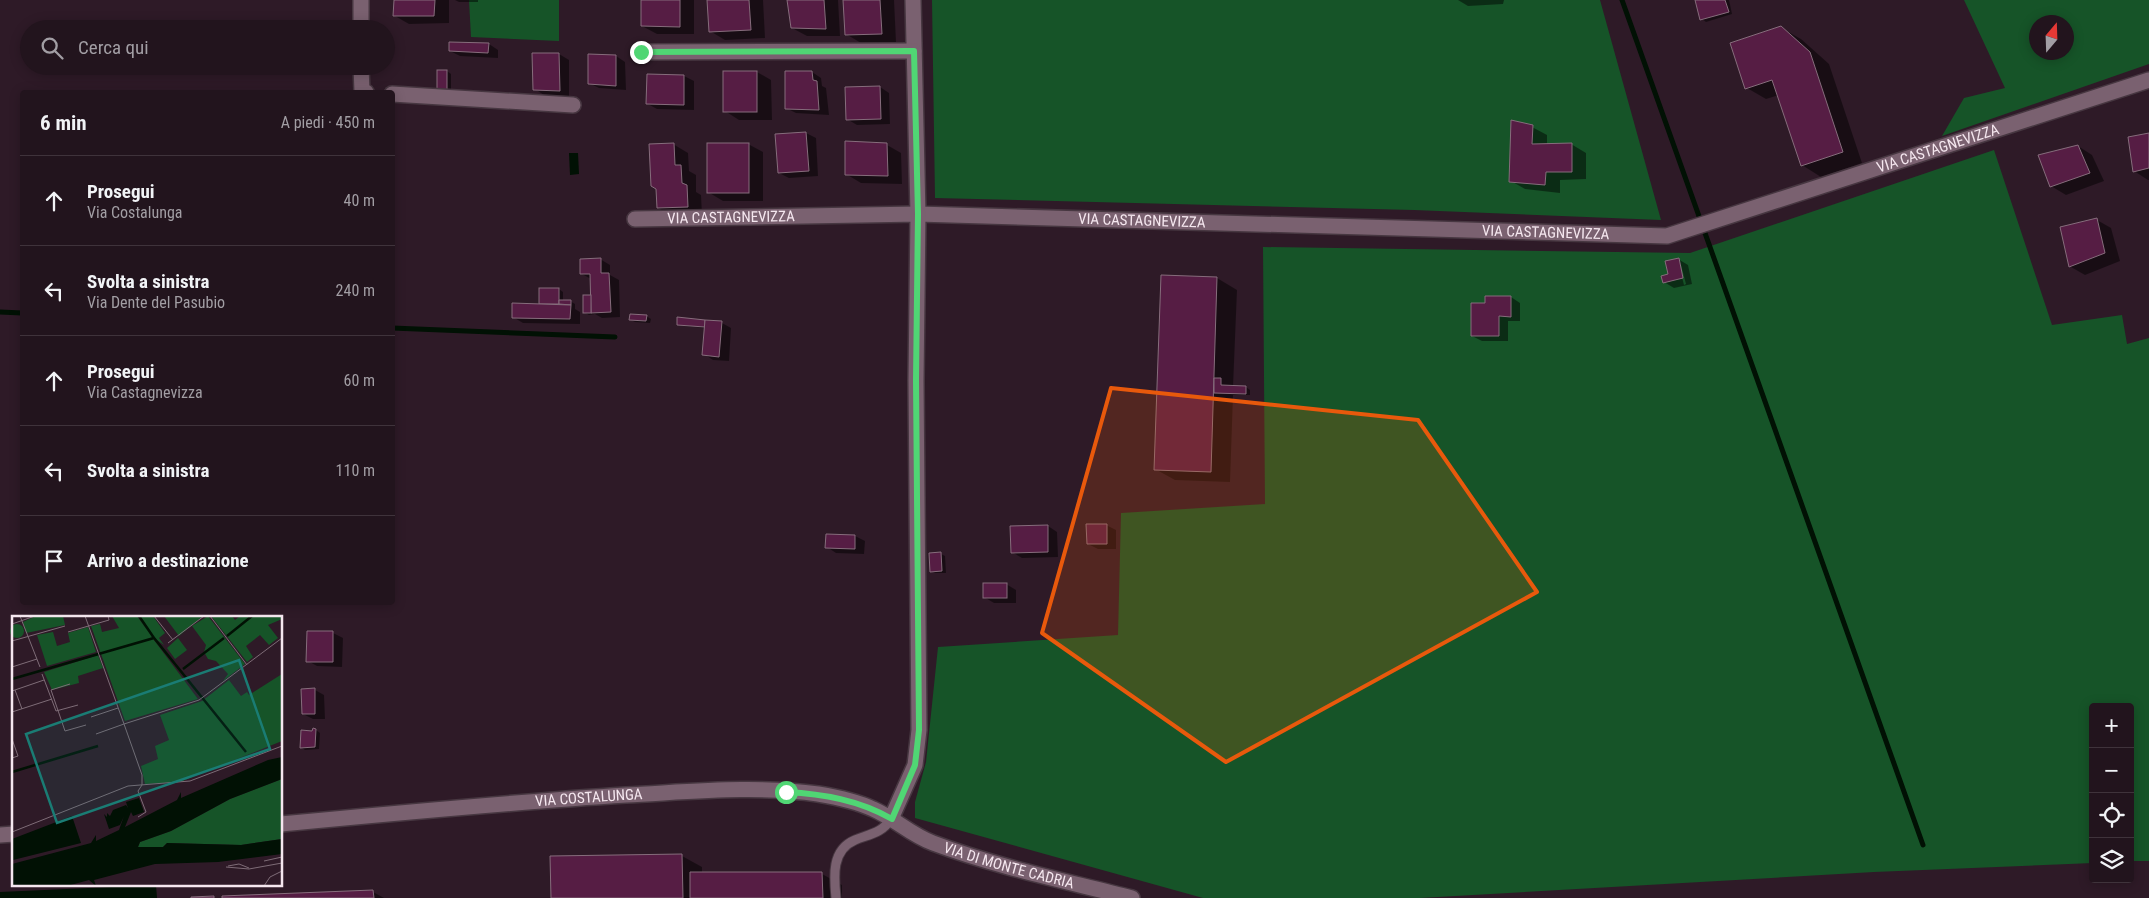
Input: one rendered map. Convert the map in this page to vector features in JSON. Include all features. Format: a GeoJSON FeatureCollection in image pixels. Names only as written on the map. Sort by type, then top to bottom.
{"type":"FeatureCollection","features":[{"type":"Feature","properties":{"kind":"street"},"geometry":{"type":"LineString","coordinates":[[361,0],[361,20]]}},
{"type":"Feature","properties":{"kind":"street"},"geometry":{"type":"LineString","coordinates":[[892,819],[915,765],[919,730],[916,390],[918,214],[913,0]]}},
{"type":"Feature","properties":{"kind":"street"},"geometry":{"type":"LineString","coordinates":[[641,52],[914,51]]}},
{"type":"Feature","properties":{"kind":"street"},"geometry":{"type":"LineString","coordinates":[[362,75],[362,90]]}},
{"type":"Feature","properties":{"kind":"street","name":"VIA CASTAGNEVIZZA"},"geometry":{"type":"LineString","coordinates":[[635,219],[918,214],[1667,236],[1735,216],[2149,80]]}},
{"type":"Feature","properties":{"kind":"street"},"geometry":{"type":"LineString","coordinates":[[395,94],[573,105]]}},
{"type":"Feature","properties":{"kind":"street","name":"VIA COSTALUNGA"},"geometry":{"type":"LineString","coordinates":[[282,824],[568,799],[715,790],[817,794],[864,805],[892,819]]}},
{"type":"Feature","properties":{"kind":"street","name":"VIA DI MONTE CADRIA"},"geometry":{"type":"LineString","coordinates":[[892,819],[918,836],[936,844],[1027,871],[1132,898]]}},
{"type":"Feature","properties":{"kind":"lane"},"geometry":{"type":"LineString","coordinates":[[836,898],[834,874],[840,852],[849,843],[881,830],[892,819]]}},
{"type":"Feature","properties":{"kind":"highlighted area"},"geometry":{"type":"Polygon","coordinates":[[[1111,388],[1418,420],[1537,592],[1226,762],[1042,633],[1111,388]]]}},
{"type":"Feature","properties":{"kind":"green space"},"geometry":{"type":"Polygon","coordinates":[[[469,0],[559,0],[559,41],[471,37],[469,0]]]}},
{"type":"Feature","properties":{"kind":"green space"},"geometry":{"type":"Polygon","coordinates":[[[932,0],[1600,0],[1661,220],[1414,210],[935,198],[932,0]]]}},
{"type":"Feature","properties":{"kind":"green space"},"geometry":{"type":"Polygon","coordinates":[[[1964,0],[2149,0],[2149,64],[1942,136],[1964,98],[2005,88],[1964,0]]]}},
{"type":"Feature","properties":{"kind":"green space"},"geometry":{"type":"Polygon","coordinates":[[[1994,150],[2052,325],[2122,315],[2127,344],[2149,338],[2149,861],[2134,861],[2134,703],[2089,703],[2089,863],[1874,872],[1420,898],[1203,898],[915,818],[915,802],[926,762],[938,647],[1118,635],[1121,513],[1265,504],[1263,247],[1690,253],[1994,150]]]}},
{"type":"Feature","properties":{"kind":"shaded area"},"geometry":{"type":"Polygon","coordinates":[[[569,153],[578,153],[579,174],[570,175],[569,153]]]}},
{"type":"Feature","properties":{"kind":"shaded area"},"geometry":{"type":"Polygon","coordinates":[[[156,886],[157,898],[0,898],[0,892],[156,886]]]}},
{"type":"Feature","properties":{"kind":"building"},"geometry":{"type":"Polygon","coordinates":[[[394,0],[435,0],[434,16],[393,16],[394,0]]]}},
{"type":"Feature","properties":{"kind":"building"},"geometry":{"type":"Polygon","coordinates":[[[641,0],[680,0],[680,27],[641,26],[641,0]]]}},
{"type":"Feature","properties":{"kind":"building"},"geometry":{"type":"Polygon","coordinates":[[[707,0],[749,0],[751,30],[709,32],[707,0]]]}},
{"type":"Feature","properties":{"kind":"building"},"geometry":{"type":"Polygon","coordinates":[[[787,0],[824,0],[826,29],[791,28],[787,0]]]}},
{"type":"Feature","properties":{"kind":"building"},"geometry":{"type":"Polygon","coordinates":[[[843,0],[880,0],[882,34],[845,35],[843,0]]]}},
{"type":"Feature","properties":{"kind":"building"},"geometry":{"type":"Polygon","coordinates":[[[1695,0],[1725,0],[1729,12],[1700,20],[1695,0]]]}},
{"type":"Feature","properties":{"kind":"building"},"geometry":{"type":"Polygon","coordinates":[[[1781,26],[1810,52],[1843,152],[1801,166],[1772,80],[1745,89],[1730,43],[1781,26]]]}},
{"type":"Feature","properties":{"kind":"building"},"geometry":{"type":"Polygon","coordinates":[[[449,42],[489,43],[488,53],[449,51],[449,42]]]}},
{"type":"Feature","properties":{"kind":"building"},"geometry":{"type":"Polygon","coordinates":[[[532,53],[559,53],[560,91],[533,90],[532,53]]]}},
{"type":"Feature","properties":{"kind":"building"},"geometry":{"type":"Polygon","coordinates":[[[588,54],[616,55],[616,86],[588,84],[588,54]]]}},
{"type":"Feature","properties":{"kind":"building"},"geometry":{"type":"Polygon","coordinates":[[[437,70],[447,70],[447,90],[437,90],[437,70]]]}},
{"type":"Feature","properties":{"kind":"building"},"geometry":{"type":"Polygon","coordinates":[[[723,71],[757,71],[757,112],[723,112],[723,71]]]}},
{"type":"Feature","properties":{"kind":"building"},"geometry":{"type":"Polygon","coordinates":[[[785,71],[812,71],[813,80],[817,81],[819,110],[785,109],[785,71]]]}},
{"type":"Feature","properties":{"kind":"building"},"geometry":{"type":"Polygon","coordinates":[[[647,74],[684,75],[684,105],[646,104],[647,74]]]}},
{"type":"Feature","properties":{"kind":"building"},"geometry":{"type":"Polygon","coordinates":[[[880,86],[881,119],[846,120],[845,87],[880,86]]]}},
{"type":"Feature","properties":{"kind":"building"},"geometry":{"type":"Polygon","coordinates":[[[1511,120],[1533,125],[1532,144],[1572,143],[1572,172],[1546,172],[1545,185],[1509,182],[1511,120]]]}},
{"type":"Feature","properties":{"kind":"building"},"geometry":{"type":"Polygon","coordinates":[[[806,132],[809,171],[778,173],[775,134],[806,132]]]}},
{"type":"Feature","properties":{"kind":"building"},"geometry":{"type":"Polygon","coordinates":[[[2149,133],[2149,168],[2133,172],[2128,137],[2149,133]]]}},
{"type":"Feature","properties":{"kind":"building"},"geometry":{"type":"Polygon","coordinates":[[[845,141],[887,143],[888,176],[845,175],[845,141]]]}},
{"type":"Feature","properties":{"kind":"building"},"geometry":{"type":"Polygon","coordinates":[[[674,143],[675,165],[681,165],[682,183],[687,185],[688,207],[657,208],[656,189],[651,186],[649,144],[674,143]]]}},
{"type":"Feature","properties":{"kind":"building"},"geometry":{"type":"Polygon","coordinates":[[[707,143],[749,143],[749,193],[707,193],[707,143]]]}},
{"type":"Feature","properties":{"kind":"building"},"geometry":{"type":"Polygon","coordinates":[[[2078,145],[2090,173],[2050,187],[2038,155],[2078,145]]]}},
{"type":"Feature","properties":{"kind":"building"},"geometry":{"type":"Polygon","coordinates":[[[2097,218],[2105,253],[2069,267],[2060,227],[2097,218]]]}},
{"type":"Feature","properties":{"kind":"building"},"geometry":{"type":"Polygon","coordinates":[[[601,258],[601,273],[609,273],[611,312],[591,313],[590,274],[580,274],[580,259],[601,258]]]}},
{"type":"Feature","properties":{"kind":"building"},"geometry":{"type":"Polygon","coordinates":[[[1679,258],[1683,278],[1663,283],[1661,276],[1668,274],[1665,261],[1679,258]]]}},
{"type":"Feature","properties":{"kind":"building"},"geometry":{"type":"Polygon","coordinates":[[[1161,275],[1217,277],[1211,472],[1154,470],[1161,275]]]}},
{"type":"Feature","properties":{"kind":"building"},"geometry":{"type":"Polygon","coordinates":[[[539,288],[559,288],[559,304],[539,304],[539,288]]]}},
{"type":"Feature","properties":{"kind":"building"},"geometry":{"type":"Polygon","coordinates":[[[583,295],[591,295],[591,313],[583,313],[583,295]]]}},
{"type":"Feature","properties":{"kind":"building"},"geometry":{"type":"Polygon","coordinates":[[[1485,296],[1511,296],[1511,317],[1499,316],[1499,336],[1471,336],[1471,303],[1485,303],[1485,296]]]}},
{"type":"Feature","properties":{"kind":"building"},"geometry":{"type":"Polygon","coordinates":[[[559,300],[571,300],[571,305],[559,304],[559,300]]]}},
{"type":"Feature","properties":{"kind":"building"},"geometry":{"type":"Polygon","coordinates":[[[512,303],[571,305],[570,319],[512,318],[512,303]]]}},
{"type":"Feature","properties":{"kind":"building"},"geometry":{"type":"Polygon","coordinates":[[[630,314],[647,315],[646,321],[629,320],[630,314]]]}},
{"type":"Feature","properties":{"kind":"building"},"geometry":{"type":"Polygon","coordinates":[[[677,317],[705,320],[705,327],[677,325],[677,317]]]}},
{"type":"Feature","properties":{"kind":"building"},"geometry":{"type":"Polygon","coordinates":[[[705,320],[722,321],[719,357],[702,355],[705,320]]]}},
{"type":"Feature","properties":{"kind":"building"},"geometry":{"type":"Polygon","coordinates":[[[1214,378],[1221,378],[1221,385],[1246,386],[1246,394],[1214,393],[1214,378]]]}},
{"type":"Feature","properties":{"kind":"building"},"geometry":{"type":"Polygon","coordinates":[[[1086,524],[1107,524],[1107,544],[1087,544],[1086,524]]]}},
{"type":"Feature","properties":{"kind":"building"},"geometry":{"type":"Polygon","coordinates":[[[1048,525],[1048,552],[1011,553],[1010,526],[1048,525]]]}},
{"type":"Feature","properties":{"kind":"building"},"geometry":{"type":"Polygon","coordinates":[[[826,534],[855,535],[855,549],[825,548],[826,534]]]}},
{"type":"Feature","properties":{"kind":"building"},"geometry":{"type":"Polygon","coordinates":[[[941,552],[942,571],[930,572],[929,553],[941,552]]]}},
{"type":"Feature","properties":{"kind":"building"},"geometry":{"type":"Polygon","coordinates":[[[983,583],[1007,583],[1007,598],[983,598],[983,583]]]}},
{"type":"Feature","properties":{"kind":"building"},"geometry":{"type":"Polygon","coordinates":[[[307,631],[333,631],[333,662],[306,662],[307,631]]]}},
{"type":"Feature","properties":{"kind":"building"},"geometry":{"type":"Polygon","coordinates":[[[315,688],[315,714],[302,714],[301,689],[315,688]]]}},
{"type":"Feature","properties":{"kind":"building"},"geometry":{"type":"Polygon","coordinates":[[[313,728],[316,729],[315,747],[300,748],[301,730],[312,731],[313,728]]]}},
{"type":"Feature","properties":{"kind":"building"},"geometry":{"type":"Polygon","coordinates":[[[682,854],[683,898],[551,898],[550,856],[682,854]]]}},
{"type":"Feature","properties":{"kind":"building"},"geometry":{"type":"Polygon","coordinates":[[[690,872],[822,872],[823,898],[690,898],[690,872]]]}},
{"type":"Feature","properties":{"kind":"building"},"geometry":{"type":"Polygon","coordinates":[[[373,890],[374,898],[222,898],[222,896],[373,890]]]}},
{"type":"Feature","properties":{"kind":"building"},"geometry":{"type":"Polygon","coordinates":[[[214,896],[214,898],[191,898],[191,897],[214,896]]]}},
{"type":"Feature","properties":{"kind":"waterway"},"geometry":{"type":"LineString","coordinates":[[1622,0],[1923,845]]}},
{"type":"Feature","properties":{"kind":"waterway"},"geometry":{"type":"LineString","coordinates":[[0,312],[20,313]]}},
{"type":"Feature","properties":{"kind":"waterway"},"geometry":{"type":"LineString","coordinates":[[395,328],[615,337]]}},
{"type":"Feature","properties":{"kind":"route"},"geometry":{"type":"LineString","coordinates":[[641,52],[914,51],[918,214],[916,380],[919,730],[915,765],[892,819],[864,805],[841,799],[817,794],[786,792]]}}]}
